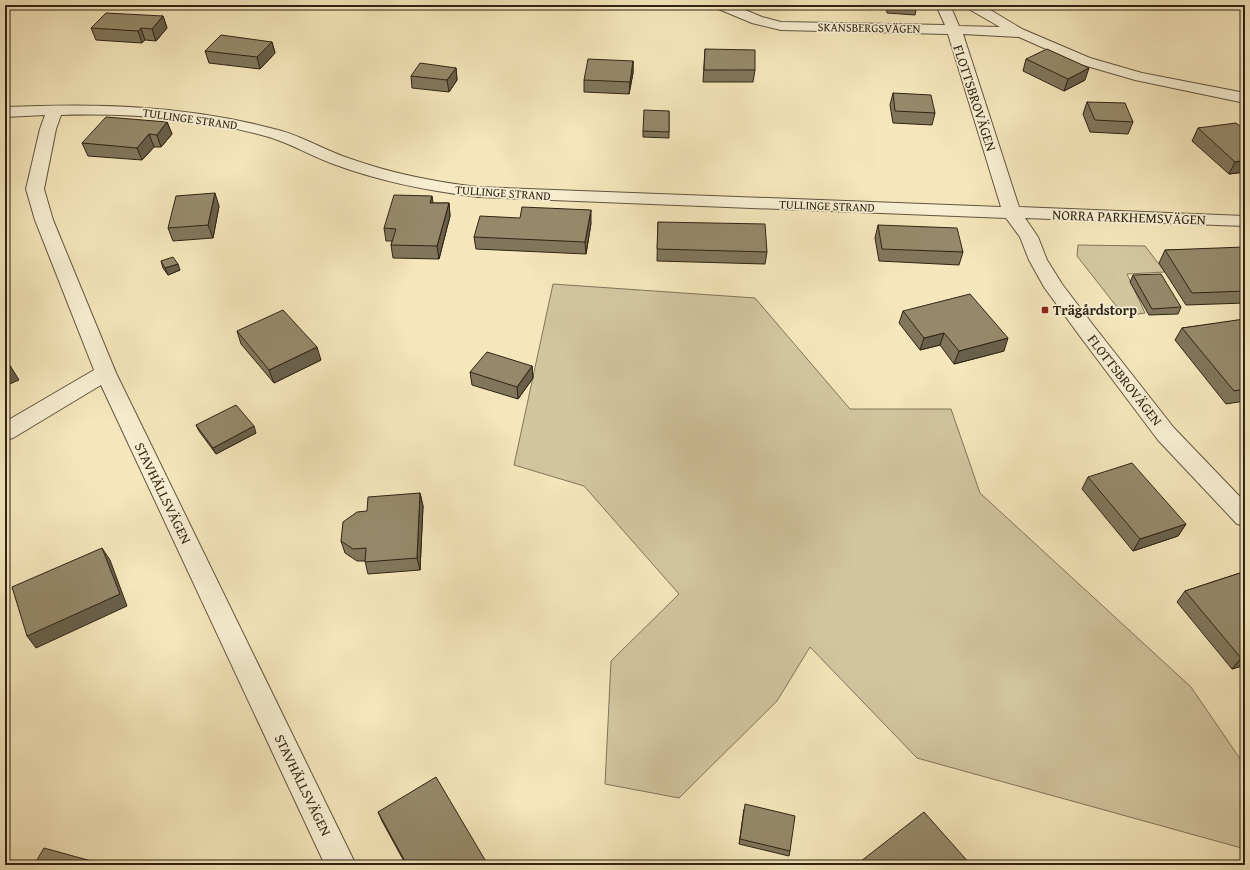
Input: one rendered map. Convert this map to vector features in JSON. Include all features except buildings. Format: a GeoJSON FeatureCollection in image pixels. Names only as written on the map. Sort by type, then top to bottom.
{"type":"FeatureCollection","features":[{"type":"Feature","properties":{"kind":"street","name":"SKANSBERGSVÄGEN"},"geometry":{"type":"LineString","coordinates":[[721,5],[757,20],[781,26],[1003,31],[1022,33]]}},
{"type":"Feature","properties":{"kind":"street","name":"FLOTTSBROVÄGEN"},"geometry":{"type":"LineString","coordinates":[[943,5],[954,30],[1012,213],[1029,237],[1038,260],[1054,287],[1166,434],[1245,517]]}},
{"type":"Feature","properties":{"kind":"street","name":"SKANSBERGSVÄGEN"},"geometry":{"type":"LineString","coordinates":[[972,5],[1022,33],[1085,61],[1140,77],[1245,98]]}},
{"type":"Feature","properties":{"kind":"street","name":"TULLINGE STRAND"},"geometry":{"type":"LineString","coordinates":[[5,112],[104,109],[159,112],[211,120],[251,128],[284,137],[347,164],[405,181],[466,192],[1012,213]]}},
{"type":"Feature","properties":{"kind":"street","name":"STAVHÄLLSVÄGEN"},"geometry":{"type":"LineString","coordinates":[[55,110],[48,129],[35,189],[44,220],[106,373],[341,865]]}},
{"type":"Feature","properties":{"kind":"street","name":"NORRA PARKHEMSVÄGEN"},"geometry":{"type":"LineString","coordinates":[[1012,213],[1245,221]]}},
{"type":"Feature","properties":{"kind":"street"},"geometry":{"type":"LineString","coordinates":[[5,432],[106,373]]}},
{"type":"Feature","properties":{"kind":"shaded area"},"geometry":{"type":"Polygon","coordinates":[[[1078,245],[1145,246],[1165,272],[1127,274],[1145,313],[1124,316],[1077,256],[1078,245]]]}},
{"type":"Feature","properties":{"kind":"shaded area"},"geometry":{"type":"Polygon","coordinates":[[[553,284],[755,298],[850,409],[951,409],[980,493],[1191,687],[1245,766],[1245,849],[917,758],[810,647],[777,701],[679,798],[605,784],[611,661],[679,594],[584,486],[514,465],[553,284]]]}},
{"type":"Feature","properties":{"kind":"place","name":"Trägårdstorp"},"geometry":{"type":"Point","coordinates":[1045,310]}}]}
